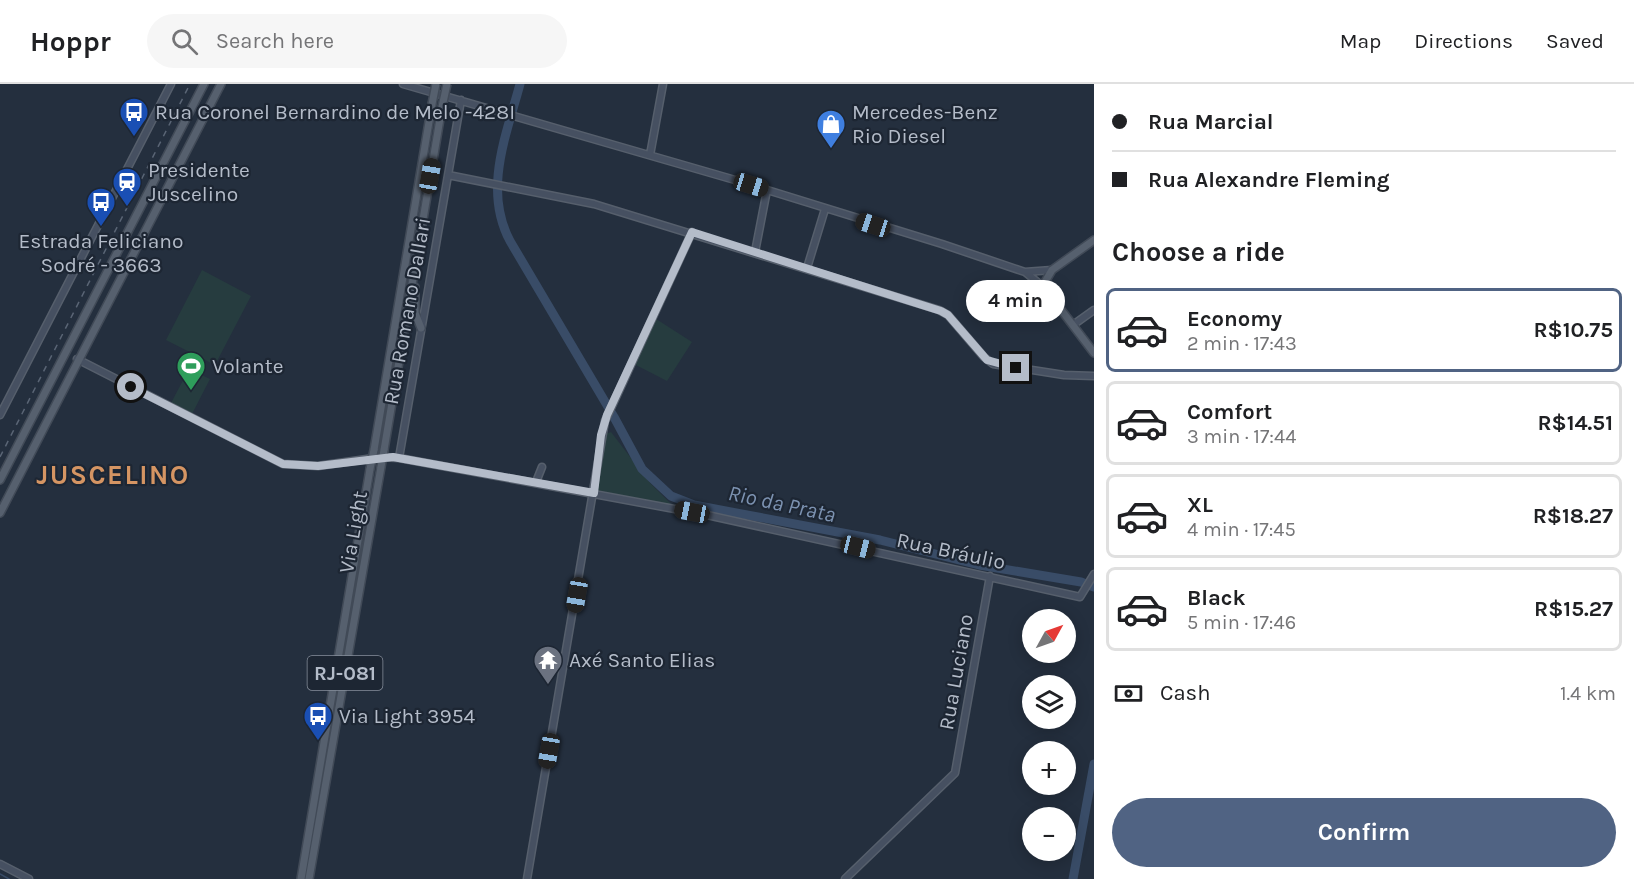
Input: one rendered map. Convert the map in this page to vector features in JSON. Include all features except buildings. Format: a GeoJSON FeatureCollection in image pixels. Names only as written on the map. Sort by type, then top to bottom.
{"type":"FeatureCollection","features":[{"type":"Feature","properties":{"kind":"main road"},"geometry":{"type":"LineString","coordinates":[[0,480],[204,84]]}},
{"type":"Feature","properties":{"kind":"main road"},"geometry":{"type":"LineString","coordinates":[[0,513],[77,359],[221,84]]}},
{"type":"Feature","properties":{"kind":"main road","name":"Via Light"},"geometry":{"type":"LineString","coordinates":[[301,879],[436,84]]}},
{"type":"Feature","properties":{"kind":"main road","name":"Via Light"},"geometry":{"type":"LineString","coordinates":[[309,879],[447,84]]}},
{"type":"Feature","properties":{"kind":"main road"},"geometry":{"type":"LineString","coordinates":[[1094,240],[1052,270],[1045,280],[1046,290],[1094,353]]}},
{"type":"Feature","properties":{"kind":"main road"},"geometry":{"type":"LineString","coordinates":[[414,270],[416,313],[421,328]]}},
{"type":"Feature","properties":{"kind":"street"},"geometry":{"type":"LineString","coordinates":[[0,415],[171,84]]}},
{"type":"Feature","properties":{"kind":"street"},"geometry":{"type":"LineString","coordinates":[[403,84],[767,190],[1024,272],[1052,270]]}},
{"type":"Feature","properties":{"kind":"street"},"geometry":{"type":"LineString","coordinates":[[650,155],[663,84]]}},
{"type":"Feature","properties":{"kind":"street","name":"Rua Romano Dallari"},"geometry":{"type":"LineString","coordinates":[[399,458],[461,100]]}},
{"type":"Feature","properties":{"kind":"street"},"geometry":{"type":"LineString","coordinates":[[448,175],[580,200],[692,232],[945,313],[993,364],[1064,375],[1094,376]]}},
{"type":"Feature","properties":{"kind":"street"},"geometry":{"type":"LineString","coordinates":[[755,252],[767,190]]}},
{"type":"Feature","properties":{"kind":"street"},"geometry":{"type":"LineString","coordinates":[[807,268],[825,209]]}},
{"type":"Feature","properties":{"kind":"street"},"geometry":{"type":"LineString","coordinates":[[527,879],[594,493],[601,435],[612,402],[692,232]]}},
{"type":"Feature","properties":{"kind":"street"},"geometry":{"type":"LineString","coordinates":[[1024,272],[1046,290]]}},
{"type":"Feature","properties":{"kind":"street"},"geometry":{"type":"LineString","coordinates":[[1073,325],[1094,309]]}},
{"type":"Feature","properties":{"kind":"street","name":"Rua Bráulio"},"geometry":{"type":"LineString","coordinates":[[77,359],[283,464],[318,466],[381,457],[399,458],[594,493],[839,542],[1080,597],[1092,577]]}},
{"type":"Feature","properties":{"kind":"street"},"geometry":{"type":"LineString","coordinates":[[536,482],[542,467]]}},
{"type":"Feature","properties":{"kind":"street","name":"Rua Luciano"},"geometry":{"type":"LineString","coordinates":[[845,879],[955,773],[990,576]]}},
{"type":"Feature","properties":{"kind":"street"},"geometry":{"type":"LineString","coordinates":[[0,864],[29,879]]}},
{"type":"Feature","properties":{"kind":"green space"},"geometry":{"type":"Polygon","coordinates":[[[202,270],[251,296],[215,365],[166,340],[202,270]]]}},
{"type":"Feature","properties":{"kind":"green space"},"geometry":{"type":"Polygon","coordinates":[[[653,317],[692,342],[667,381],[632,363],[653,317]]]}},
{"type":"Feature","properties":{"kind":"green space","name":"Volante"},"geometry":{"type":"Polygon","coordinates":[[[189,369],[210,379],[192,414],[171,403],[189,369]]]}},
{"type":"Feature","properties":{"kind":"green space"},"geometry":{"type":"Polygon","coordinates":[[[611,432],[650,483],[674,507],[597,490],[603,435],[611,432]]]}},
{"type":"Feature","properties":{"kind":"waterway","name":"Rio da Prata"},"geometry":{"type":"LineString","coordinates":[[520,84],[500,163],[498,202],[502,222],[510,241],[614,417],[642,469],[671,496],[694,505],[880,540],[979,565],[1081,582],[1094,587]]}},
{"type":"Feature","properties":{"kind":"waterway","name":"Rio da Prata"},"geometry":{"type":"LineString","coordinates":[[1073,879],[1094,764]]}},
{"type":"Feature","properties":{"kind":"waterway"},"geometry":{"type":"LineString","coordinates":[[0,874],[9,879]]}},
{"type":"Feature","properties":{"kind":"railway"},"geometry":{"type":"LineString","coordinates":[[0,457],[190,84]]}},
{"type":"Feature","properties":{"kind":"place","name":"Rua Coronel Bernardino de Melo -428I"},"geometry":{"type":"Point","coordinates":[134,138]}},
{"type":"Feature","properties":{"kind":"place","name":"Mercedes-Benz Rio Diesel"},"geometry":{"type":"Point","coordinates":[831,150]}},
{"type":"Feature","properties":{"kind":"place","name":"Presidente Juscelino"},"geometry":{"type":"Point","coordinates":[127,208]}},
{"type":"Feature","properties":{"kind":"place","name":"Estrada Feliciano Sodré - 3663"},"geometry":{"type":"Point","coordinates":[101,228]}},
{"type":"Feature","properties":{"kind":"place","name":"Volante"},"geometry":{"type":"Point","coordinates":[191,392]}},
{"type":"Feature","properties":{"kind":"place","name":"Axé Santo Elias"},"geometry":{"type":"Point","coordinates":[548,686]}},
{"type":"Feature","properties":{"kind":"place","name":"Via Light 3954"},"geometry":{"type":"Point","coordinates":[318,742]}},
{"type":"Feature","properties":{"kind":"district","name":"JUSCELINO"},"geometry":{"type":"Point","coordinates":[113,475]}},
{"type":"Feature","properties":{"kind":"route"},"geometry":{"type":"LineString","coordinates":[[131,387],[283,464],[318,466],[393,457],[594,493],[604,422],[692,232],[941,311],[948,315],[987,360],[996,365],[1016,368]]}}]}
